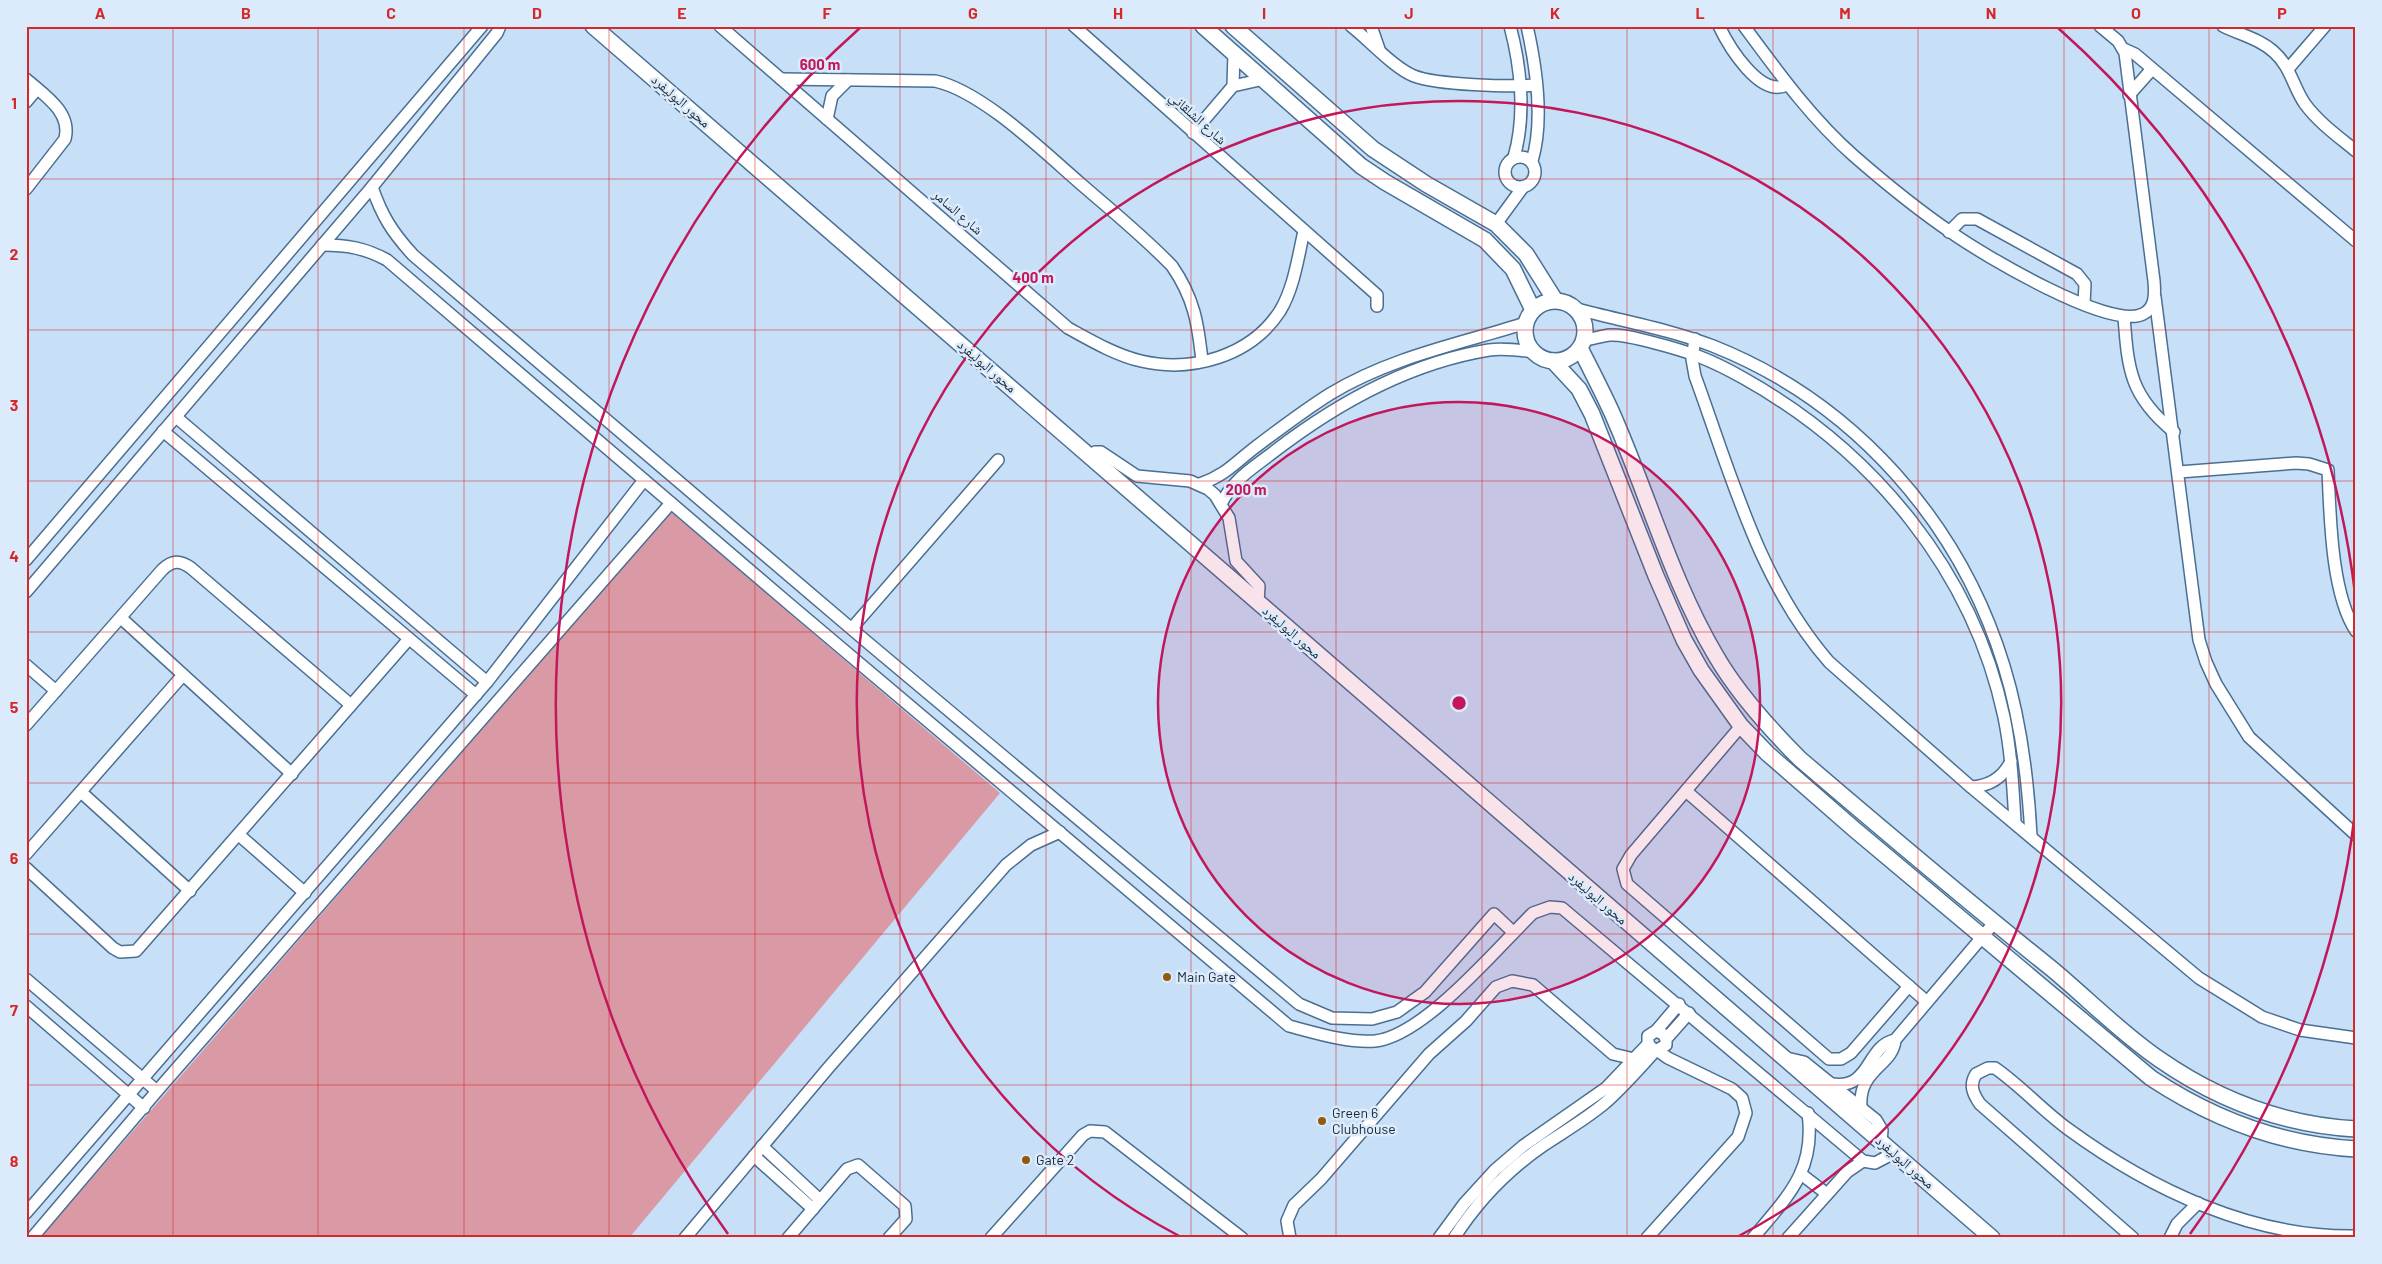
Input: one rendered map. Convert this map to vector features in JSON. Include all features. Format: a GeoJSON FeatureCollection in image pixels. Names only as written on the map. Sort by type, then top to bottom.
{"type":"FeatureCollection","features":[{"type":"Feature","properties":{"kind":"street"},"geometry":{"type":"LineString","coordinates":[[26,560],[482,26]]}},
{"type":"Feature","properties":{"kind":"street"},"geometry":{"type":"LineString","coordinates":[[26,592],[372,187],[497,33],[500,26]]}},
{"type":"Feature","properties":{"kind":"street","name":"محور البوليفرد"},"geometry":{"type":"LineString","coordinates":[[593,26],[1032,404],[1089,458],[1992,1238]]}},
{"type":"Feature","properties":{"kind":"street","name":"شارع السامر"},"geometry":{"type":"LineString","coordinates":[[720,26],[1068,328],[1095,343],[1141,361],[1178,364],[1202,361]]}},
{"type":"Feature","properties":{"kind":"street","name":"شارع الشلقاني"},"geometry":{"type":"LineString","coordinates":[[1074,26],[1377,295],[1377,306]]}},
{"type":"Feature","properties":{"kind":"street"},"geometry":{"type":"LineString","coordinates":[[1203,26],[1361,166],[1393,187],[1485,240],[1513,270],[1530,316]]}},
{"type":"Feature","properties":{"kind":"street"},"geometry":{"type":"LineString","coordinates":[[1233,26],[1373,149],[1426,184],[1496,224],[1526,254],[1555,300]]}},
{"type":"Feature","properties":{"kind":"street"},"geometry":{"type":"LineString","coordinates":[[1351,26],[1399,67],[1414,76],[1445,82],[1520,86],[1536,85]]}},
{"type":"Feature","properties":{"kind":"street"},"geometry":{"type":"LineString","coordinates":[[1371,26],[1379,49]]}},
{"type":"Feature","properties":{"kind":"street"},"geometry":{"type":"LineString","coordinates":[[1510,26],[1515,46],[1520,86],[1519,135],[1514,157]]}},
{"type":"Feature","properties":{"kind":"street"},"geometry":{"type":"LineString","coordinates":[[1496,224],[1523,187],[1534,178],[1536,171],[1532,161],[1536,123],[1536,85],[1527,26]]}},
{"type":"Feature","properties":{"kind":"street"},"geometry":{"type":"LineString","coordinates":[[1718,26],[1757,79],[1770,87],[1787,85]]}},
{"type":"Feature","properties":{"kind":"street"},"geometry":{"type":"LineString","coordinates":[[1744,26],[1787,85],[1853,155],[1912,204],[1950,232],[2028,278],[2104,313],[2124,317],[2144,314],[2150,308],[2155,293]]}},
{"type":"Feature","properties":{"kind":"street"},"geometry":{"type":"LineString","coordinates":[[2100,26],[2124,49],[2135,54],[2356,241]]}},
{"type":"Feature","properties":{"kind":"street"},"geometry":{"type":"LineString","coordinates":[[2223,26],[2268,46],[2288,69],[2309,109],[2356,151]]}},
{"type":"Feature","properties":{"kind":"street"},"geometry":{"type":"LineString","coordinates":[[2288,69],[2324,26]]}},
{"type":"Feature","properties":{"kind":"street"},"geometry":{"type":"LineString","coordinates":[[2124,49],[2199,640],[2216,684],[2249,737],[2356,835]]}},
{"type":"Feature","properties":{"kind":"street"},"geometry":{"type":"LineString","coordinates":[[1233,86],[1234,53]]}},
{"type":"Feature","properties":{"kind":"street"},"geometry":{"type":"LineString","coordinates":[[2129,95],[2152,69]]}},
{"type":"Feature","properties":{"kind":"street"},"geometry":{"type":"LineString","coordinates":[[26,79],[62,114],[67,131],[65,139],[26,189]]}},
{"type":"Feature","properties":{"kind":"street"},"geometry":{"type":"LineString","coordinates":[[781,79],[935,82],[963,90],[990,108],[1052,159],[1172,266],[1184,283],[1192,301],[1197,320],[1202,361],[1241,349],[1268,328],[1281,310],[1290,290],[1304,231]]}},
{"type":"Feature","properties":{"kind":"street"},"geometry":{"type":"LineString","coordinates":[[1193,133],[1233,86],[1264,79]]}},
{"type":"Feature","properties":{"kind":"street"},"geometry":{"type":"LineString","coordinates":[[827,119],[832,96],[848,80]]}},
{"type":"Feature","properties":{"kind":"street"},"geometry":{"type":"LineString","coordinates":[[26,102],[37,89]]}},
{"type":"Feature","properties":{"kind":"street"},"geometry":{"type":"LineString","coordinates":[[1523,187],[1514,186],[1507,180],[1505,172],[1507,163],[1514,157],[1524,156],[1532,161]]}},
{"type":"Feature","properties":{"kind":"street"},"geometry":{"type":"LineString","coordinates":[[372,187],[385,220],[394,234],[413,255],[1299,1004],[1332,1018],[1372,1019],[1396,1012],[1424,992],[1494,914],[1513,932]]}},
{"type":"Feature","properties":{"kind":"street"},"geometry":{"type":"LineString","coordinates":[[1950,232],[1962,219],[1977,218],[2077,274],[2085,284],[2084,304]]}},
{"type":"Feature","properties":{"kind":"street"},"geometry":{"type":"LineString","coordinates":[[322,245],[357,247],[387,260],[1289,1026],[1348,1039],[1376,1041],[1408,1029],[1433,1012],[1513,932],[1538,910],[1562,908],[1679,1004],[1863,1161],[1875,1163],[1894,1153]]}},
{"type":"Feature","properties":{"kind":"street"},"geometry":{"type":"LineString","coordinates":[[2015,822],[2011,761],[1999,697],[1976,632],[1948,575],[1902,508],[1852,455],[1807,417],[1726,368],[1692,352],[1616,335],[1582,344],[1568,358],[1553,361],[1543,358],[1534,352],[1526,339],[1530,316],[1539,305],[1555,300],[1566,302],[1577,309],[1650,326],[1695,339],[1753,365],[1820,406],[1882,458],[1931,517],[1971,585],[2004,667],[2020,736],[2031,836]]}},
{"type":"Feature","properties":{"kind":"street"},"geometry":{"type":"LineString","coordinates":[[1577,309],[1585,327],[1582,344],[1612,413],[1686,599],[1704,636],[1733,682],[1777,736],[1800,759],[2159,1059],[2211,1091],[2259,1111],[2286,1119],[2314,1124],[2356,1128]]}},
{"type":"Feature","properties":{"kind":"street"},"geometry":{"type":"LineString","coordinates":[[1200,484],[1224,474],[1249,452],[1308,408],[1355,380],[1403,359],[1530,316]]}},
{"type":"Feature","properties":{"kind":"street"},"geometry":{"type":"LineString","coordinates":[[2124,317],[2128,366],[2133,381],[2150,409],[2174,432]]}},
{"type":"Feature","properties":{"kind":"street"},"geometry":{"type":"LineString","coordinates":[[1695,339],[1692,352],[1695,376],[1749,523],[1770,573],[1796,620],[1829,662],[1971,787],[2199,978],[2230,999],[2262,1017],[2300,1030],[2356,1038]]}},
{"type":"Feature","properties":{"kind":"street"},"geometry":{"type":"LineString","coordinates":[[212,342],[227,356]]}},
{"type":"Feature","properties":{"kind":"street"},"geometry":{"type":"LineString","coordinates":[[1221,504],[1232,484],[1296,434],[1377,387],[1411,372],[1465,355],[1490,350],[1510,349],[1534,352]]}},
{"type":"Feature","properties":{"kind":"street"},"geometry":{"type":"LineString","coordinates":[[1553,361],[1579,389],[1592,414],[1656,576],[1684,640],[1701,670],[1741,726],[1767,753],[1839,816],[2151,1078],[2188,1102],[2225,1119],[2272,1135],[2311,1144],[2356,1149]]}},
{"type":"Feature","properties":{"kind":"street"},"geometry":{"type":"LineString","coordinates":[[176,417],[487,682]]}},
{"type":"Feature","properties":{"kind":"street"},"geometry":{"type":"LineString","coordinates":[[163,432],[408,640],[476,695]]}},
{"type":"Feature","properties":{"kind":"street"},"geometry":{"type":"LineString","coordinates":[[1089,458],[1094,452],[1101,452],[1137,476],[1178,479],[1200,484],[1215,495],[1228,518],[1236,561],[1260,589],[1258,603]]}},
{"type":"Feature","properties":{"kind":"street"},"geometry":{"type":"LineString","coordinates":[[852,628],[998,460]]}},
{"type":"Feature","properties":{"kind":"street"},"geometry":{"type":"LineString","coordinates":[[2179,472],[2296,463],[2309,464],[2328,470],[2336,565],[2344,608],[2356,631]]}},
{"type":"Feature","properties":{"kind":"street"},"geometry":{"type":"LineString","coordinates":[[26,1213],[487,682],[644,480]]}},
{"type":"Feature","properties":{"kind":"street"},"geometry":{"type":"LineString","coordinates":[[32,1238],[157,1091],[671,503]]}},
{"type":"Feature","properties":{"kind":"street"},"geometry":{"type":"LineString","coordinates":[[26,724],[168,564],[176,561],[185,563],[352,705]]}},
{"type":"Feature","properties":{"kind":"street"},"geometry":{"type":"LineString","coordinates":[[121,618],[292,774]]}},
{"type":"Feature","properties":{"kind":"street"},"geometry":{"type":"LineString","coordinates":[[26,868],[113,948],[120,952],[129,953],[142,946],[408,640]]}},
{"type":"Feature","properties":{"kind":"street"},"geometry":{"type":"LineString","coordinates":[[26,666],[56,691]]}},
{"type":"Feature","properties":{"kind":"street"},"geometry":{"type":"LineString","coordinates":[[26,854],[183,675]]}},
{"type":"Feature","properties":{"kind":"street"},"geometry":{"type":"LineString","coordinates":[[1741,726],[1627,861],[1624,869],[1627,884],[1811,1045],[1830,1059],[1835,1060],[1846,1057],[1909,986]]}},
{"type":"Feature","properties":{"kind":"street"},"geometry":{"type":"LineString","coordinates":[[1971,787],[1986,786],[1998,778],[2011,761]]}},
{"type":"Feature","properties":{"kind":"street"},"geometry":{"type":"LineString","coordinates":[[1686,791],[1927,1002]]}},
{"type":"Feature","properties":{"kind":"street"},"geometry":{"type":"LineString","coordinates":[[81,792],[190,891]]}},
{"type":"Feature","properties":{"kind":"street"},"geometry":{"type":"LineString","coordinates":[[685,1238],[762,1146],[1006,865],[1031,845],[1060,832]]}},
{"type":"Feature","properties":{"kind":"street"},"geometry":{"type":"LineString","coordinates":[[239,835],[305,893]]}},
{"type":"Feature","properties":{"kind":"street"},"geometry":{"type":"LineString","coordinates":[[1832,1084],[1844,1084],[1856,1080],[1878,1059],[1891,1052],[1895,1040],[1994,923]]}},
{"type":"Feature","properties":{"kind":"street"},"geometry":{"type":"LineString","coordinates":[[26,979],[157,1091]]}},
{"type":"Feature","properties":{"kind":"street"},"geometry":{"type":"LineString","coordinates":[[1290,1238],[1287,1221],[1294,1205],[1321,1179],[1428,1054],[1466,1021],[1492,991],[1501,984],[1517,981],[1533,985],[1613,1054],[1634,1059]]}},
{"type":"Feature","properties":{"kind":"street"},"geometry":{"type":"LineString","coordinates":[[1600,1100],[1634,1059],[1659,1046],[1663,1034],[1656,1031],[1679,1004]]}},
{"type":"Feature","properties":{"kind":"street"},"geometry":{"type":"LineString","coordinates":[[26,1006],[144,1108]]}},
{"type":"Feature","properties":{"kind":"street"},"geometry":{"type":"LineString","coordinates":[[1440,1238],[1464,1204],[1499,1174],[1544,1145],[1600,1100],[1622,1087],[1689,1013]]}},
{"type":"Feature","properties":{"kind":"street"},"geometry":{"type":"LineString","coordinates":[[1647,1238],[1738,1137],[1746,1118],[1744,1103],[1738,1093],[1674,1060],[1659,1046]]}},
{"type":"Feature","properties":{"kind":"street"},"geometry":{"type":"LineString","coordinates":[[1613,1054],[1621,1074]]}},
{"type":"Feature","properties":{"kind":"street"},"geometry":{"type":"LineString","coordinates":[[1782,1057],[1804,1062],[1861,1107],[1881,1126],[1881,1142]]}},
{"type":"Feature","properties":{"kind":"street"},"geometry":{"type":"LineString","coordinates":[[1861,1107],[1862,1086],[1878,1059]]}},
{"type":"Feature","properties":{"kind":"street"},"geometry":{"type":"LineString","coordinates":[[2133,1238],[1980,1104],[1972,1092],[1976,1074],[1982,1070],[1994,1068],[2067,1128],[2099,1151],[2198,1204],[2274,1228],[2326,1235],[2356,1236]]}},
{"type":"Feature","properties":{"kind":"street"},"geometry":{"type":"LineString","coordinates":[[1753,1238],[1792,1191],[1801,1174],[1809,1144],[1808,1113]]}},
{"type":"Feature","properties":{"kind":"street"},"geometry":{"type":"LineString","coordinates":[[992,1238],[1083,1135],[1098,1130],[1105,1132],[1242,1238]]}},
{"type":"Feature","properties":{"kind":"street"},"geometry":{"type":"LineString","coordinates":[[762,1146],[816,1204]]}},
{"type":"Feature","properties":{"kind":"street"},"geometry":{"type":"LineString","coordinates":[[754,1156],[816,1204]]}},
{"type":"Feature","properties":{"kind":"street"},"geometry":{"type":"LineString","coordinates":[[1788,1238],[1847,1172],[1863,1161]]}},
{"type":"Feature","properties":{"kind":"street"},"geometry":{"type":"LineString","coordinates":[[788,1238],[847,1169],[852,1166],[863,1168],[905,1206],[906,1218],[890,1238]]}},
{"type":"Feature","properties":{"kind":"street"},"geometry":{"type":"LineString","coordinates":[[1454,1238],[1499,1174]]}},
{"type":"Feature","properties":{"kind":"street"},"geometry":{"type":"LineString","coordinates":[[1801,1174],[1826,1194]]}},
{"type":"Feature","properties":{"kind":"street"},"geometry":{"type":"LineString","coordinates":[[2170,1238],[2178,1224],[2198,1204]]}},
{"type":"Feature","properties":{"kind":"shaded area"},"geometry":{"type":"Polygon","coordinates":[[[671,512],[1000,793],[629,1238],[40,1238],[671,512]]]}},
{"type":"Feature","properties":{"kind":"place","name":"Main Gate"},"geometry":{"type":"Point","coordinates":[1167,977]}},
{"type":"Feature","properties":{"kind":"place","name":"Green 6 Clubhouse"},"geometry":{"type":"Point","coordinates":[1322,1121]}},
{"type":"Feature","properties":{"kind":"place","name":"Gate 2"},"geometry":{"type":"Point","coordinates":[1026,1160]}}]}
